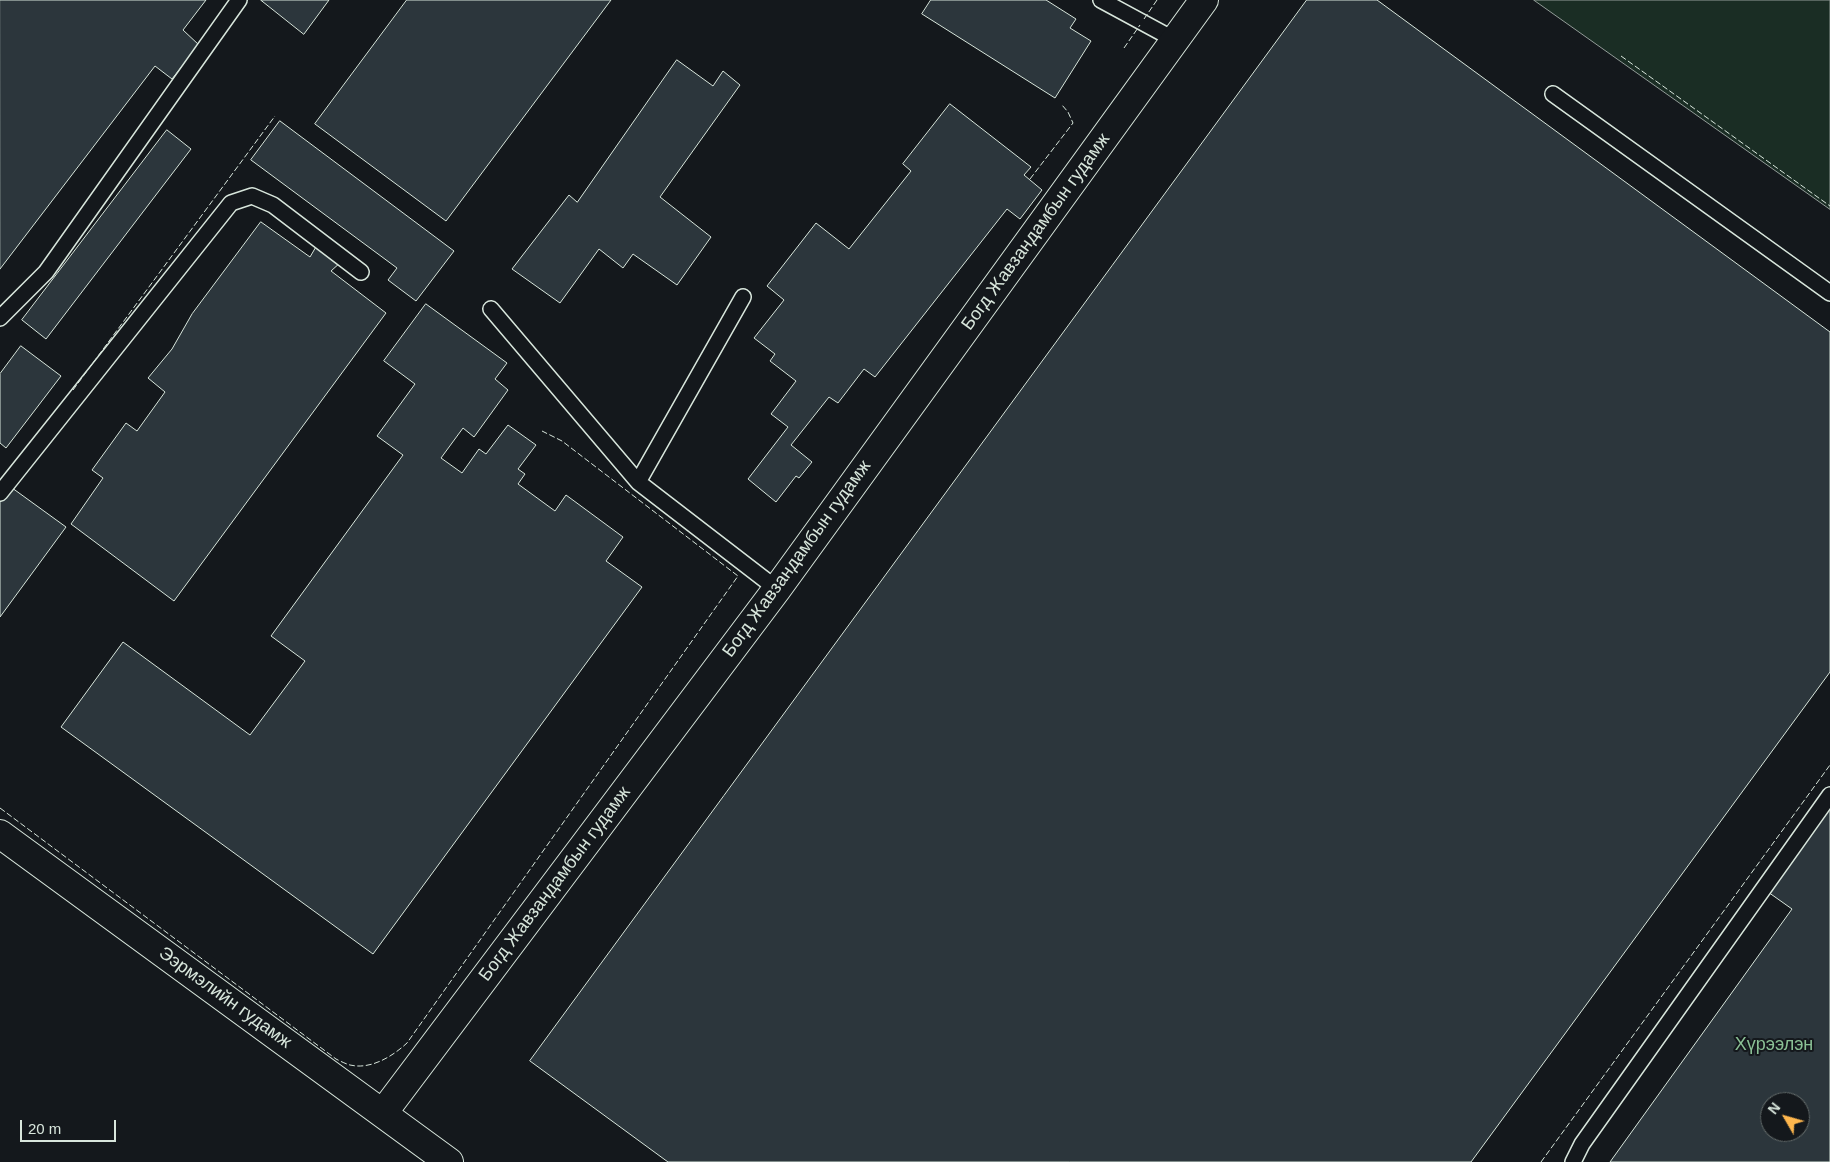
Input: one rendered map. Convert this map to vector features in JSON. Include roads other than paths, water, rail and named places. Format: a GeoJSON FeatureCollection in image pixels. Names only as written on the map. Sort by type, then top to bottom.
{"type":"FeatureCollection","features":[{"type":"Feature","properties":{"kind":"street","name":"Богд Жавзандамбын гудамж"},"geometry":{"type":"LineString","coordinates":[[383,1113],[777,589],[1204,0]]}},
{"type":"Feature","properties":{"kind":"street","name":"Ээрмэлийн гудамж"},"geometry":{"type":"LineString","coordinates":[[0,834],[449,1162]]}},
{"type":"Feature","properties":{"kind":"lane"},"geometry":{"type":"LineString","coordinates":[[0,318],[46,272],[239,0]]}},
{"type":"Feature","properties":{"kind":"lane"},"geometry":{"type":"LineString","coordinates":[[1102,0],[1175,40]]}},
{"type":"Feature","properties":{"kind":"lane"},"geometry":{"type":"LineString","coordinates":[[1553,94],[1830,293]]}},
{"type":"Feature","properties":{"kind":"lane"},"geometry":{"type":"LineString","coordinates":[[0,493],[231,203],[252,196],[273,205],[361,272]]}},
{"type":"Feature","properties":{"kind":"lane"},"geometry":{"type":"LineString","coordinates":[[638,482],[743,297]]}},
{"type":"Feature","properties":{"kind":"lane"},"geometry":{"type":"LineString","coordinates":[[491,309],[638,482],[777,589]]}},
{"type":"Feature","properties":{"kind":"lane"},"geometry":{"type":"LineString","coordinates":[[1573,1162],[1582,1144],[1830,795]]}},
{"type":"Feature","properties":{"kind":"park label","name":"Хүрээлэн"},"geometry":{"type":"Point","coordinates":[1774,1045]}}]}
